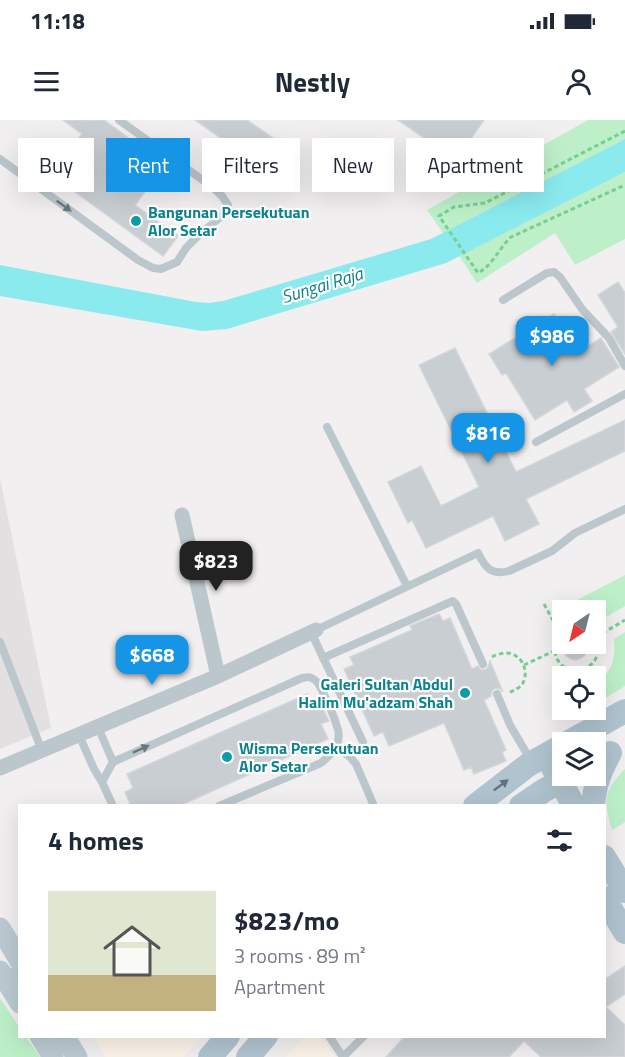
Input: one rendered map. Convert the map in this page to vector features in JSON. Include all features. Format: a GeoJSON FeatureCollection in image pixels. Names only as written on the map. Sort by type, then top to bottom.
{"type":"FeatureCollection","features":[{"type":"Feature","properties":{"kind":"main road"},"geometry":{"type":"LineString","coordinates":[[587,732],[625,711]]}},
{"type":"Feature","properties":{"kind":"main road"},"geometry":{"type":"LineString","coordinates":[[593,804],[600,772],[610,753]]}},
{"type":"Feature","properties":{"kind":"main road"},"geometry":{"type":"LineString","coordinates":[[478,804],[542,758],[556,788],[572,804]]}},
{"type":"Feature","properties":{"kind":"main road"},"geometry":{"type":"LineString","coordinates":[[526,804],[556,788]]}},
{"type":"Feature","properties":{"kind":"main road"},"geometry":{"type":"LineString","coordinates":[[606,860],[625,891]]}},
{"type":"Feature","properties":{"kind":"main road"},"geometry":{"type":"LineString","coordinates":[[606,901],[625,932]]}},
{"type":"Feature","properties":{"kind":"main road"},"geometry":{"type":"LineString","coordinates":[[210,1057],[226,1038]]}},
{"type":"Feature","properties":{"kind":"main road"},"geometry":{"type":"LineString","coordinates":[[248,1057],[264,1038]]}},
{"type":"Feature","properties":{"kind":"street"},"geometry":{"type":"LineString","coordinates":[[183,515],[218,676]]}},
{"type":"Feature","properties":{"kind":"street"},"geometry":{"type":"LineString","coordinates":[[0,768],[218,676],[314,631]]}},
{"type":"Feature","properties":{"kind":"street"},"geometry":{"type":"LineString","coordinates":[[0,928],[18,958]]}},
{"type":"Feature","properties":{"kind":"street"},"geometry":{"type":"LineString","coordinates":[[6,977],[18,999]]}},
{"type":"Feature","properties":{"kind":"street"},"geometry":{"type":"LineString","coordinates":[[41,1038],[53,1057]]}},
{"type":"Feature","properties":{"kind":"street"},"geometry":{"type":"LineString","coordinates":[[65,1038],[77,1057]]}},
{"type":"Feature","properties":{"kind":"lane"},"geometry":{"type":"LineString","coordinates":[[0,159],[138,261],[161,269],[177,262],[186,248],[223,215],[228,205],[211,186],[119,120]]}},
{"type":"Feature","properties":{"kind":"lane"},"geometry":{"type":"LineString","coordinates":[[503,300],[547,273],[554,272],[582,309],[609,338],[625,366]]}},
{"type":"Feature","properties":{"kind":"lane"},"geometry":{"type":"LineString","coordinates":[[536,442],[625,394]]}},
{"type":"Feature","properties":{"kind":"lane"},"geometry":{"type":"LineString","coordinates":[[327,427],[407,586]]}},
{"type":"Feature","properties":{"kind":"lane"},"geometry":{"type":"LineString","coordinates":[[363,742],[323,658],[314,631],[478,553],[484,566],[490,570],[496,573],[509,571],[552,551],[575,532],[625,509]]}},
{"type":"Feature","properties":{"kind":"lane"},"geometry":{"type":"LineString","coordinates":[[323,658],[453,601],[483,663]]}},
{"type":"Feature","properties":{"kind":"lane"},"geometry":{"type":"LineString","coordinates":[[0,642],[42,751]]}},
{"type":"Feature","properties":{"kind":"lane"},"geometry":{"type":"LineString","coordinates":[[102,782],[113,762],[307,677],[312,678],[319,685],[338,728],[339,739],[336,747],[321,763],[224,804]]}},
{"type":"Feature","properties":{"kind":"lane"},"geometry":{"type":"LineString","coordinates":[[497,696],[510,725],[542,758]]}},
{"type":"Feature","properties":{"kind":"lane"},"geometry":{"type":"LineString","coordinates":[[98,727],[113,762]]}},
{"type":"Feature","properties":{"kind":"lane"},"geometry":{"type":"LineString","coordinates":[[79,735],[112,804]]}},
{"type":"Feature","properties":{"kind":"lane"},"geometry":{"type":"LineString","coordinates":[[336,747],[356,764],[373,804]]}},
{"type":"Feature","properties":{"kind":"lane"},"geometry":{"type":"LineString","coordinates":[[330,1038],[343,1057],[362,1038]]}},
{"type":"Feature","properties":{"kind":"path"},"geometry":{"type":"LineString","coordinates":[[625,131],[485,203],[454,207],[439,216],[478,273],[490,264],[511,237],[625,185]]}},
{"type":"Feature","properties":{"kind":"path"},"geometry":{"type":"LineString","coordinates":[[544,604],[552,617]]}},
{"type":"Feature","properties":{"kind":"path"},"geometry":{"type":"LineString","coordinates":[[606,631],[625,620]]}},
{"type":"Feature","properties":{"kind":"path"},"geometry":{"type":"LineString","coordinates":[[524,665],[552,652]]}},
{"type":"Feature","properties":{"kind":"path"},"geometry":{"type":"LineString","coordinates":[[483,663],[506,653],[518,657],[524,665],[525,675],[520,686],[497,696]]}},
{"type":"Feature","properties":{"kind":"path"},"geometry":{"type":"LineString","coordinates":[[555,654],[564,666]]}},
{"type":"Feature","properties":{"kind":"path"},"geometry":{"type":"LineString","coordinates":[[589,666],[597,654]]}},
{"type":"Feature","properties":{"kind":"shaded area"},"geometry":{"type":"Polygon","coordinates":[[[0,478],[51,728],[0,749],[0,478]]]}},
{"type":"Feature","properties":{"kind":"shaded area"},"geometry":{"type":"Polygon","coordinates":[[[94,1038],[202,1038],[184,1057],[106,1057],[94,1038]]]}},
{"type":"Feature","properties":{"kind":"shaded area"},"geometry":{"type":"Polygon","coordinates":[[[303,1038],[321,1038],[335,1057],[286,1057],[303,1038]]]}},
{"type":"Feature","properties":{"kind":"green space"},"geometry":{"type":"Polygon","coordinates":[[[588,120],[625,120],[625,139],[544,181],[544,145],[588,120]]]}},
{"type":"Feature","properties":{"kind":"green space"},"geometry":{"type":"Polygon","coordinates":[[[625,172],[625,239],[575,265],[555,233],[477,283],[459,256],[625,172]]]}},
{"type":"Feature","properties":{"kind":"green space"},"geometry":{"type":"Polygon","coordinates":[[[459,192],[522,192],[443,233],[427,210],[459,192]]]}},
{"type":"Feature","properties":{"kind":"green space"},"geometry":{"type":"Polygon","coordinates":[[[625,575],[625,606],[606,617],[606,600],[577,600],[625,575]]]}},
{"type":"Feature","properties":{"kind":"green space"},"geometry":{"type":"Polygon","coordinates":[[[625,632],[625,686],[606,698],[606,675],[612,664],[614,639],[625,632]]]}},
{"type":"Feature","properties":{"kind":"green space"},"geometry":{"type":"Polygon","coordinates":[[[625,769],[625,822],[612,830],[607,811],[607,797],[612,784],[625,769]]]}},
{"type":"Feature","properties":{"kind":"green space"},"geometry":{"type":"Polygon","coordinates":[[[0,998],[18,1025],[18,1038],[27,1038],[40,1057],[0,1057],[0,998]]]}},
{"type":"Feature","properties":{"kind":"water","name":"Sungai Raja"},"geometry":{"type":"Polygon","coordinates":[[[625,139],[625,172],[446,263],[227,329],[202,331],[0,296],[0,265],[196,302],[223,301],[431,239],[522,192],[544,192],[544,181],[625,139]]]}},
{"type":"Feature","properties":{"kind":"building","name":"Bangunan Persekutuan Alor Setar"},"geometry":{"type":"Polygon","coordinates":[[[63,120],[104,120],[128,138],[106,138],[106,192],[145,192],[135,205],[178,236],[163,256],[75,192],[94,192],[94,138],[79,138],[82,134],[63,120]]]}},
{"type":"Feature","properties":{"kind":"building"},"geometry":{"type":"Polygon","coordinates":[[[195,120],[247,120],[273,138],[221,138],[195,120]]]}},
{"type":"Feature","properties":{"kind":"building"},"geometry":{"type":"Polygon","coordinates":[[[398,120],[484,120],[471,138],[424,138],[398,120]]]}},
{"type":"Feature","properties":{"kind":"building"},"geometry":{"type":"Polygon","coordinates":[[[618,282],[625,293],[625,354],[611,332],[618,327],[598,295],[618,282]]]}},
{"type":"Feature","properties":{"kind":"building"},"geometry":{"type":"Polygon","coordinates":[[[554,314],[577,353],[601,338],[619,367],[584,389],[592,401],[574,412],[567,400],[535,420],[506,373],[502,375],[489,354],[554,314]]]}},
{"type":"Feature","properties":{"kind":"building"},"geometry":{"type":"Polygon","coordinates":[[[455,348],[516,472],[625,420],[625,451],[526,499],[539,524],[505,541],[493,516],[426,548],[412,520],[408,523],[388,482],[421,466],[441,506],[479,487],[419,365],[455,348]]]}},
{"type":"Feature","properties":{"kind":"building"},"geometry":{"type":"Polygon","coordinates":[[[439,614],[443,621],[450,618],[472,669],[478,666],[485,670],[490,661],[503,692],[495,688],[491,696],[484,700],[506,750],[502,752],[506,761],[474,774],[471,767],[464,770],[444,723],[389,746],[383,732],[374,736],[344,669],[354,665],[350,657],[412,630],[410,626],[439,614]]]}},
{"type":"Feature","properties":{"kind":"building"},"geometry":{"type":"Polygon","coordinates":[[[565,654],[585,654],[576,660],[565,654]]]}},
{"type":"Feature","properties":{"kind":"building","name":"Wisma Persekutuan Alor Setar"},"geometry":{"type":"Polygon","coordinates":[[[307,694],[313,708],[321,705],[329,721],[321,724],[328,739],[183,804],[130,804],[125,792],[133,788],[127,774],[307,694]]]}},
{"type":"Feature","properties":{"kind":"building"},"geometry":{"type":"Polygon","coordinates":[[[625,966],[625,994],[606,1007],[606,979],[625,966]]]}},
{"type":"Feature","properties":{"kind":"building"},"geometry":{"type":"Polygon","coordinates":[[[606,1007],[625,1025],[625,1057],[541,1057],[524,1041],[509,1057],[386,1057],[403,1038],[606,1038],[606,1007]]]}},
{"type":"Feature","properties":{"kind":"place","name":"Bangunan Persekutuan Alor Setar"},"geometry":{"type":"Point","coordinates":[136,221]}},
{"type":"Feature","properties":{"kind":"place","name":"Galeri Sultan Abdul Halim Mu'adzam Shah"},"geometry":{"type":"Point","coordinates":[465,693]}},
{"type":"Feature","properties":{"kind":"place","name":"Wisma Persekutuan Alor Setar"},"geometry":{"type":"Point","coordinates":[227,757]}}]}
